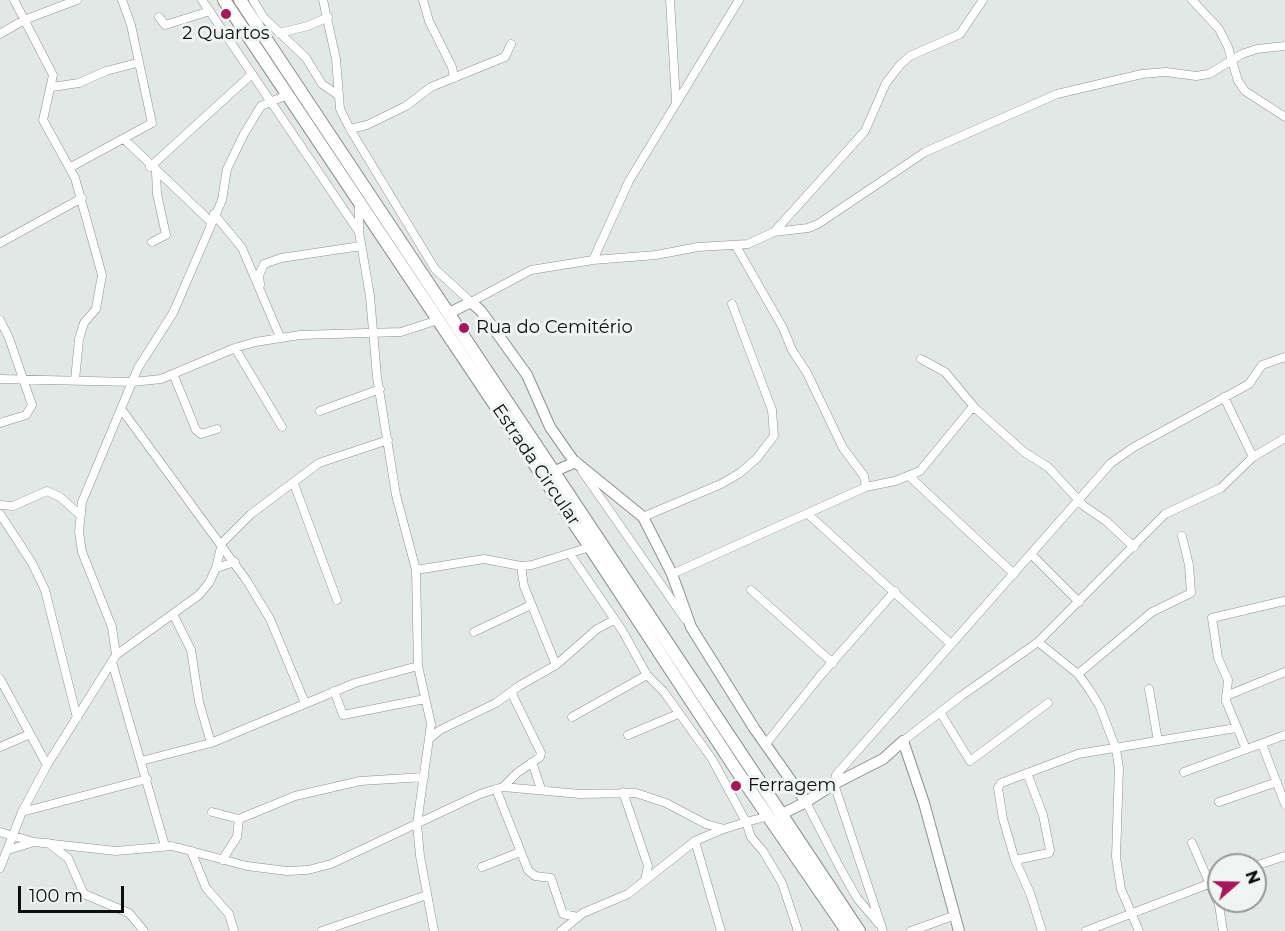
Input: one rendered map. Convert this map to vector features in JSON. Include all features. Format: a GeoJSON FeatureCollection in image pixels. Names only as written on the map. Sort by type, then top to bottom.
{"type":"FeatureCollection","features":[{"type":"Feature","properties":{"kind":"main road","name":"Estrada Circular"},"geometry":{"type":"LineString","coordinates":[[224,0],[358,205],[443,316],[555,471],[859,931]]}},
{"type":"Feature","properties":{"kind":"main road","name":"Estrada Circular"},"geometry":{"type":"LineString","coordinates":[[240,0],[590,547],[847,931]]}},
{"type":"Feature","properties":{"kind":"street"},"geometry":{"type":"LineString","coordinates":[[14,0],[53,75],[43,120],[71,167],[82,198],[102,275],[96,309],[84,323],[79,339],[75,380]]}},
{"type":"Feature","properties":{"kind":"street"},"geometry":{"type":"LineString","coordinates":[[0,34],[24,20],[76,0]]}},
{"type":"Feature","properties":{"kind":"street"},"geometry":{"type":"LineString","coordinates":[[71,167],[125,140],[149,126],[152,120],[137,63],[131,25],[122,0]]}},
{"type":"Feature","properties":{"kind":"street"},"geometry":{"type":"LineString","coordinates":[[202,0],[359,232]]}},
{"type":"Feature","properties":{"kind":"street"},"geometry":{"type":"LineString","coordinates":[[253,0],[264,18],[306,58],[322,84],[338,95]]}},
{"type":"Feature","properties":{"kind":"street"},"geometry":{"type":"LineString","coordinates":[[323,0],[336,59],[340,109],[350,129],[435,269],[482,311],[527,375],[550,427],[691,627],[765,745],[806,802],[857,897],[883,930]]}},
{"type":"Feature","properties":{"kind":"street"},"geometry":{"type":"LineString","coordinates":[[423,0],[429,21],[452,67],[454,78]]}},
{"type":"Feature","properties":{"kind":"street"},"geometry":{"type":"LineString","coordinates":[[670,0],[676,103]]}},
{"type":"Feature","properties":{"kind":"street"},"geometry":{"type":"LineString","coordinates":[[593,260],[629,181],[739,0]]}},
{"type":"Feature","properties":{"kind":"street"},"geometry":{"type":"LineString","coordinates":[[774,232],[865,131],[886,83],[900,65],[910,56],[960,34],[983,0]]}},
{"type":"Feature","properties":{"kind":"street"},"geometry":{"type":"LineString","coordinates":[[1192,0],[1219,29],[1238,81],[1245,92],[1285,117]]}},
{"type":"Feature","properties":{"kind":"street"},"geometry":{"type":"LineString","coordinates":[[159,17],[165,25],[210,11]]}},
{"type":"Feature","properties":{"kind":"street"},"geometry":{"type":"LineString","coordinates":[[279,33],[308,26],[328,17]]}},
{"type":"Feature","properties":{"kind":"street"},"geometry":{"type":"LineString","coordinates":[[350,129],[367,125],[406,106],[422,92],[505,57],[511,44]]}},
{"type":"Feature","properties":{"kind":"street"},"geometry":{"type":"LineString","coordinates":[[0,378],[25,381],[116,380],[133,382],[174,376],[235,348],[280,337],[401,332],[443,316],[525,272],[593,260],[656,255],[698,247],[748,244],[774,232],[808,228],[818,224],[925,152],[1057,94],[1142,74],[1166,72],[1196,76],[1209,74],[1257,49],[1285,46]]}},
{"type":"Feature","properties":{"kind":"street"},"geometry":{"type":"LineString","coordinates":[[52,87],[79,83],[93,76],[137,63]]}},
{"type":"Feature","properties":{"kind":"street"},"geometry":{"type":"LineString","coordinates":[[153,169],[252,74]]}},
{"type":"Feature","properties":{"kind":"street"},"geometry":{"type":"LineString","coordinates":[[165,846],[114,659],[112,627],[82,552],[79,514],[138,368],[173,313],[212,218],[222,200],[227,170],[243,134],[255,114],[270,100],[287,95]]}},
{"type":"Feature","properties":{"kind":"street"},"geometry":{"type":"LineString","coordinates":[[125,140],[153,169],[239,243],[280,337]]}},
{"type":"Feature","properties":{"kind":"street"},"geometry":{"type":"LineString","coordinates":[[152,242],[166,235],[153,169]]}},
{"type":"Feature","properties":{"kind":"street"},"geometry":{"type":"LineString","coordinates":[[0,243],[82,198]]}},
{"type":"Feature","properties":{"kind":"street"},"geometry":{"type":"LineString","coordinates":[[358,205],[359,232],[396,495],[416,570],[418,666],[431,724],[417,824],[434,931]]}},
{"type":"Feature","properties":{"kind":"street"},"geometry":{"type":"LineString","coordinates":[[249,264],[264,264],[281,258],[361,246]]}},
{"type":"Feature","properties":{"kind":"street"},"geometry":{"type":"LineString","coordinates":[[736,246],[783,328],[792,350],[807,373],[843,448],[864,476],[866,487]]}},
{"type":"Feature","properties":{"kind":"street"},"geometry":{"type":"LineString","coordinates":[[261,291],[260,275],[264,264]]}},
{"type":"Feature","properties":{"kind":"street"},"geometry":{"type":"LineString","coordinates":[[643,517],[721,484],[740,473],[757,458],[774,436],[772,410],[732,304]]}},
{"type":"Feature","properties":{"kind":"street"},"geometry":{"type":"LineString","coordinates":[[0,320],[25,381],[32,405],[26,415],[0,423]]}},
{"type":"Feature","properties":{"kind":"street"},"geometry":{"type":"LineString","coordinates":[[235,348],[282,427]]}},
{"type":"Feature","properties":{"kind":"street"},"geometry":{"type":"LineString","coordinates":[[883,930],[834,784],[841,768],[1111,463],[1250,384],[1262,365],[1285,357]]}},
{"type":"Feature","properties":{"kind":"street"},"geometry":{"type":"LineString","coordinates":[[921,359],[945,372],[975,408],[1024,452],[1048,466],[1078,500],[1134,548]]}},
{"type":"Feature","properties":{"kind":"street"},"geometry":{"type":"LineString","coordinates":[[174,376],[196,430],[201,434],[217,429]]}},
{"type":"Feature","properties":{"kind":"street"},"geometry":{"type":"LineString","coordinates":[[116,380],[126,398]]}},
{"type":"Feature","properties":{"kind":"street"},"geometry":{"type":"LineString","coordinates":[[320,411],[380,389]]}},
{"type":"Feature","properties":{"kind":"street"},"geometry":{"type":"LineString","coordinates":[[1224,397],[1253,457]]}},
{"type":"Feature","properties":{"kind":"street"},"geometry":{"type":"LineString","coordinates":[[672,574],[809,515],[866,487],[920,471],[970,410],[975,408]]}},
{"type":"Feature","properties":{"kind":"street"},"geometry":{"type":"LineString","coordinates":[[122,410],[235,562],[270,620],[305,703]]}},
{"type":"Feature","properties":{"kind":"street"},"geometry":{"type":"LineString","coordinates":[[782,814],[883,759],[940,712],[1038,642],[1134,548],[1165,514],[1221,488],[1253,457],[1285,438]]}},
{"type":"Feature","properties":{"kind":"street"},"geometry":{"type":"LineString","coordinates":[[0,868],[22,812],[47,765],[114,659],[199,595],[209,584],[216,568],[222,543],[236,526],[324,460],[388,440]]}},
{"type":"Feature","properties":{"kind":"street"},"geometry":{"type":"LineString","coordinates":[[555,471],[576,462]]}},
{"type":"Feature","properties":{"kind":"street"},"geometry":{"type":"LineString","coordinates":[[576,462],[643,517],[672,574],[691,627]]}},
{"type":"Feature","properties":{"kind":"street"},"geometry":{"type":"LineString","coordinates":[[909,476],[1014,574]]}},
{"type":"Feature","properties":{"kind":"street"},"geometry":{"type":"LineString","coordinates":[[294,484],[337,600]]}},
{"type":"Feature","properties":{"kind":"street"},"geometry":{"type":"LineString","coordinates":[[77,717],[45,590],[32,563],[1,516],[9,507],[47,491],[60,497],[79,514]]}},
{"type":"Feature","properties":{"kind":"street"},"geometry":{"type":"LineString","coordinates":[[0,505],[9,507]]}},
{"type":"Feature","properties":{"kind":"street"},"geometry":{"type":"LineString","coordinates":[[809,515],[951,644]]}},
{"type":"Feature","properties":{"kind":"street"},"geometry":{"type":"LineString","coordinates":[[1078,674],[1152,612],[1191,593],[1189,565],[1182,536]]}},
{"type":"Feature","properties":{"kind":"street"},"geometry":{"type":"LineString","coordinates":[[416,570],[484,558],[521,566],[590,547]]}},
{"type":"Feature","properties":{"kind":"street"},"geometry":{"type":"LineString","coordinates":[[570,554],[647,675],[663,692],[712,759],[746,822],[751,837],[763,851],[782,883],[798,931]]}},
{"type":"Feature","properties":{"kind":"street"},"geometry":{"type":"LineString","coordinates":[[1031,554],[1079,602]]}},
{"type":"Feature","properties":{"kind":"street"},"geometry":{"type":"LineString","coordinates":[[216,568],[235,562]]}},
{"type":"Feature","properties":{"kind":"street"},"geometry":{"type":"LineString","coordinates":[[521,566],[531,605],[556,665]]}},
{"type":"Feature","properties":{"kind":"street"},"geometry":{"type":"LineString","coordinates":[[751,591],[833,663]]}},
{"type":"Feature","properties":{"kind":"street"},"geometry":{"type":"LineString","coordinates":[[765,745],[895,591]]}},
{"type":"Feature","properties":{"kind":"street"},"geometry":{"type":"LineString","coordinates":[[1246,748],[1236,728],[1226,696],[1228,680],[1218,657],[1212,618],[1284,601]]}},
{"type":"Feature","properties":{"kind":"street"},"geometry":{"type":"LineString","coordinates":[[474,632],[531,605]]}},
{"type":"Feature","properties":{"kind":"street"},"geometry":{"type":"LineString","coordinates":[[173,614],[191,650],[199,702],[211,743]]}},
{"type":"Feature","properties":{"kind":"street"},"geometry":{"type":"LineString","coordinates":[[429,739],[440,730],[496,703],[556,665],[597,629],[614,620]]}},
{"type":"Feature","properties":{"kind":"street"},"geometry":{"type":"LineString","coordinates":[[1038,642],[1078,674],[1100,707],[1116,749],[1119,768],[1116,857],[1121,889],[1139,931]]}},
{"type":"Feature","properties":{"kind":"street"},"geometry":{"type":"LineString","coordinates":[[141,761],[211,743],[257,726],[334,691],[418,666]]}},
{"type":"Feature","properties":{"kind":"street"},"geometry":{"type":"LineString","coordinates":[[1226,696],[1285,672]]}},
{"type":"Feature","properties":{"kind":"street"},"geometry":{"type":"LineString","coordinates":[[572,717],[647,675]]}},
{"type":"Feature","properties":{"kind":"street"},"geometry":{"type":"LineString","coordinates":[[0,679],[47,765]]}},
{"type":"Feature","properties":{"kind":"street"},"geometry":{"type":"LineString","coordinates":[[1149,689],[1158,741]]}},
{"type":"Feature","properties":{"kind":"street"},"geometry":{"type":"LineString","coordinates":[[334,691],[343,715],[425,699]]}},
{"type":"Feature","properties":{"kind":"street"},"geometry":{"type":"LineString","coordinates":[[0,832],[34,842],[116,852],[137,852],[165,846],[267,869],[308,870],[331,864],[404,828],[500,788],[540,757],[541,753],[511,692]]}},
{"type":"Feature","properties":{"kind":"street"},"geometry":{"type":"LineString","coordinates":[[940,712],[970,761],[1048,704]]}},
{"type":"Feature","properties":{"kind":"street"},"geometry":{"type":"LineString","coordinates":[[628,735],[678,714]]}},
{"type":"Feature","properties":{"kind":"street"},"geometry":{"type":"LineString","coordinates":[[431,724],[440,730]]}},
{"type":"Feature","properties":{"kind":"street"},"geometry":{"type":"LineString","coordinates":[[1042,931],[1030,893],[1015,860],[998,788],[1001,783],[1063,758],[1236,728]]}},
{"type":"Feature","properties":{"kind":"street"},"geometry":{"type":"LineString","coordinates":[[0,747],[30,734]]}},
{"type":"Feature","properties":{"kind":"street"},"geometry":{"type":"LineString","coordinates":[[1184,771],[1285,735]]}},
{"type":"Feature","properties":{"kind":"street"},"geometry":{"type":"LineString","coordinates":[[903,741],[924,803],[953,916],[959,931]]}},
{"type":"Feature","properties":{"kind":"street"},"geometry":{"type":"LineString","coordinates":[[1262,744],[1285,804]]}},
{"type":"Feature","properties":{"kind":"street"},"geometry":{"type":"LineString","coordinates":[[532,762],[541,789]]}},
{"type":"Feature","properties":{"kind":"street"},"geometry":{"type":"LineString","coordinates":[[1015,860],[1049,853],[1050,850],[1043,815],[1027,773]]}},
{"type":"Feature","properties":{"kind":"street"},"geometry":{"type":"LineString","coordinates":[[212,812],[239,819],[295,796],[360,780],[424,777]]}},
{"type":"Feature","properties":{"kind":"street"},"geometry":{"type":"LineString","coordinates":[[22,812],[147,779]]}},
{"type":"Feature","properties":{"kind":"street"},"geometry":{"type":"LineString","coordinates":[[1219,802],[1276,782]]}},
{"type":"Feature","properties":{"kind":"street"},"geometry":{"type":"LineString","coordinates":[[500,788],[541,789],[580,794],[623,792],[648,795],[706,824],[724,829]]}},
{"type":"Feature","properties":{"kind":"street"},"geometry":{"type":"LineString","coordinates":[[500,788],[520,852],[531,875],[551,878],[563,914],[564,928]]}},
{"type":"Feature","properties":{"kind":"street"},"geometry":{"type":"LineString","coordinates":[[623,792],[648,866],[645,880]]}},
{"type":"Feature","properties":{"kind":"street"},"geometry":{"type":"LineString","coordinates":[[564,928],[578,917],[628,894],[695,841],[724,829],[769,816]]}},
{"type":"Feature","properties":{"kind":"street"},"geometry":{"type":"LineString","coordinates":[[222,860],[237,837],[239,819]]}},
{"type":"Feature","properties":{"kind":"street"},"geometry":{"type":"LineString","coordinates":[[404,828],[419,842]]}},
{"type":"Feature","properties":{"kind":"street"},"geometry":{"type":"LineString","coordinates":[[695,841],[721,931]]}},
{"type":"Feature","properties":{"kind":"street"},"geometry":{"type":"LineString","coordinates":[[8,850],[34,842]]}},
{"type":"Feature","properties":{"kind":"street"},"geometry":{"type":"LineString","coordinates":[[48,843],[68,858],[84,894],[120,908],[139,930]]}},
{"type":"Feature","properties":{"kind":"street"},"geometry":{"type":"LineString","coordinates":[[1192,843],[1207,881]]}},
{"type":"Feature","properties":{"kind":"street"},"geometry":{"type":"LineString","coordinates":[[68,858],[73,845]]}},
{"type":"Feature","properties":{"kind":"street"},"geometry":{"type":"LineString","coordinates":[[191,851],[206,888],[229,914],[234,931]]}},
{"type":"Feature","properties":{"kind":"street"},"geometry":{"type":"LineString","coordinates":[[482,867],[520,852]]}},
{"type":"Feature","properties":{"kind":"street"},"geometry":{"type":"LineString","coordinates":[[1267,862],[1285,856]]}},
{"type":"Feature","properties":{"kind":"street"},"geometry":{"type":"LineString","coordinates":[[1086,931],[1207,884]]}},
{"type":"Feature","properties":{"kind":"street"},"geometry":{"type":"LineString","coordinates":[[322,931],[427,896]]}},
{"type":"Feature","properties":{"kind":"street"},"geometry":{"type":"LineString","coordinates":[[1220,913],[1222,931]]}},
{"type":"Feature","properties":{"kind":"street"},"geometry":{"type":"LineString","coordinates":[[563,914],[578,917]]}},
{"type":"Feature","properties":{"kind":"street"},"geometry":{"type":"LineString","coordinates":[[911,931],[953,916]]}},
{"type":"Feature","properties":{"kind":"place","name":"2 Quartos"},"geometry":{"type":"Point","coordinates":[226,14]}},
{"type":"Feature","properties":{"kind":"place","name":"Rua do Cemitério"},"geometry":{"type":"Point","coordinates":[464,328]}},
{"type":"Feature","properties":{"kind":"place","name":"Ferragem"},"geometry":{"type":"Point","coordinates":[736,786]}}]}
